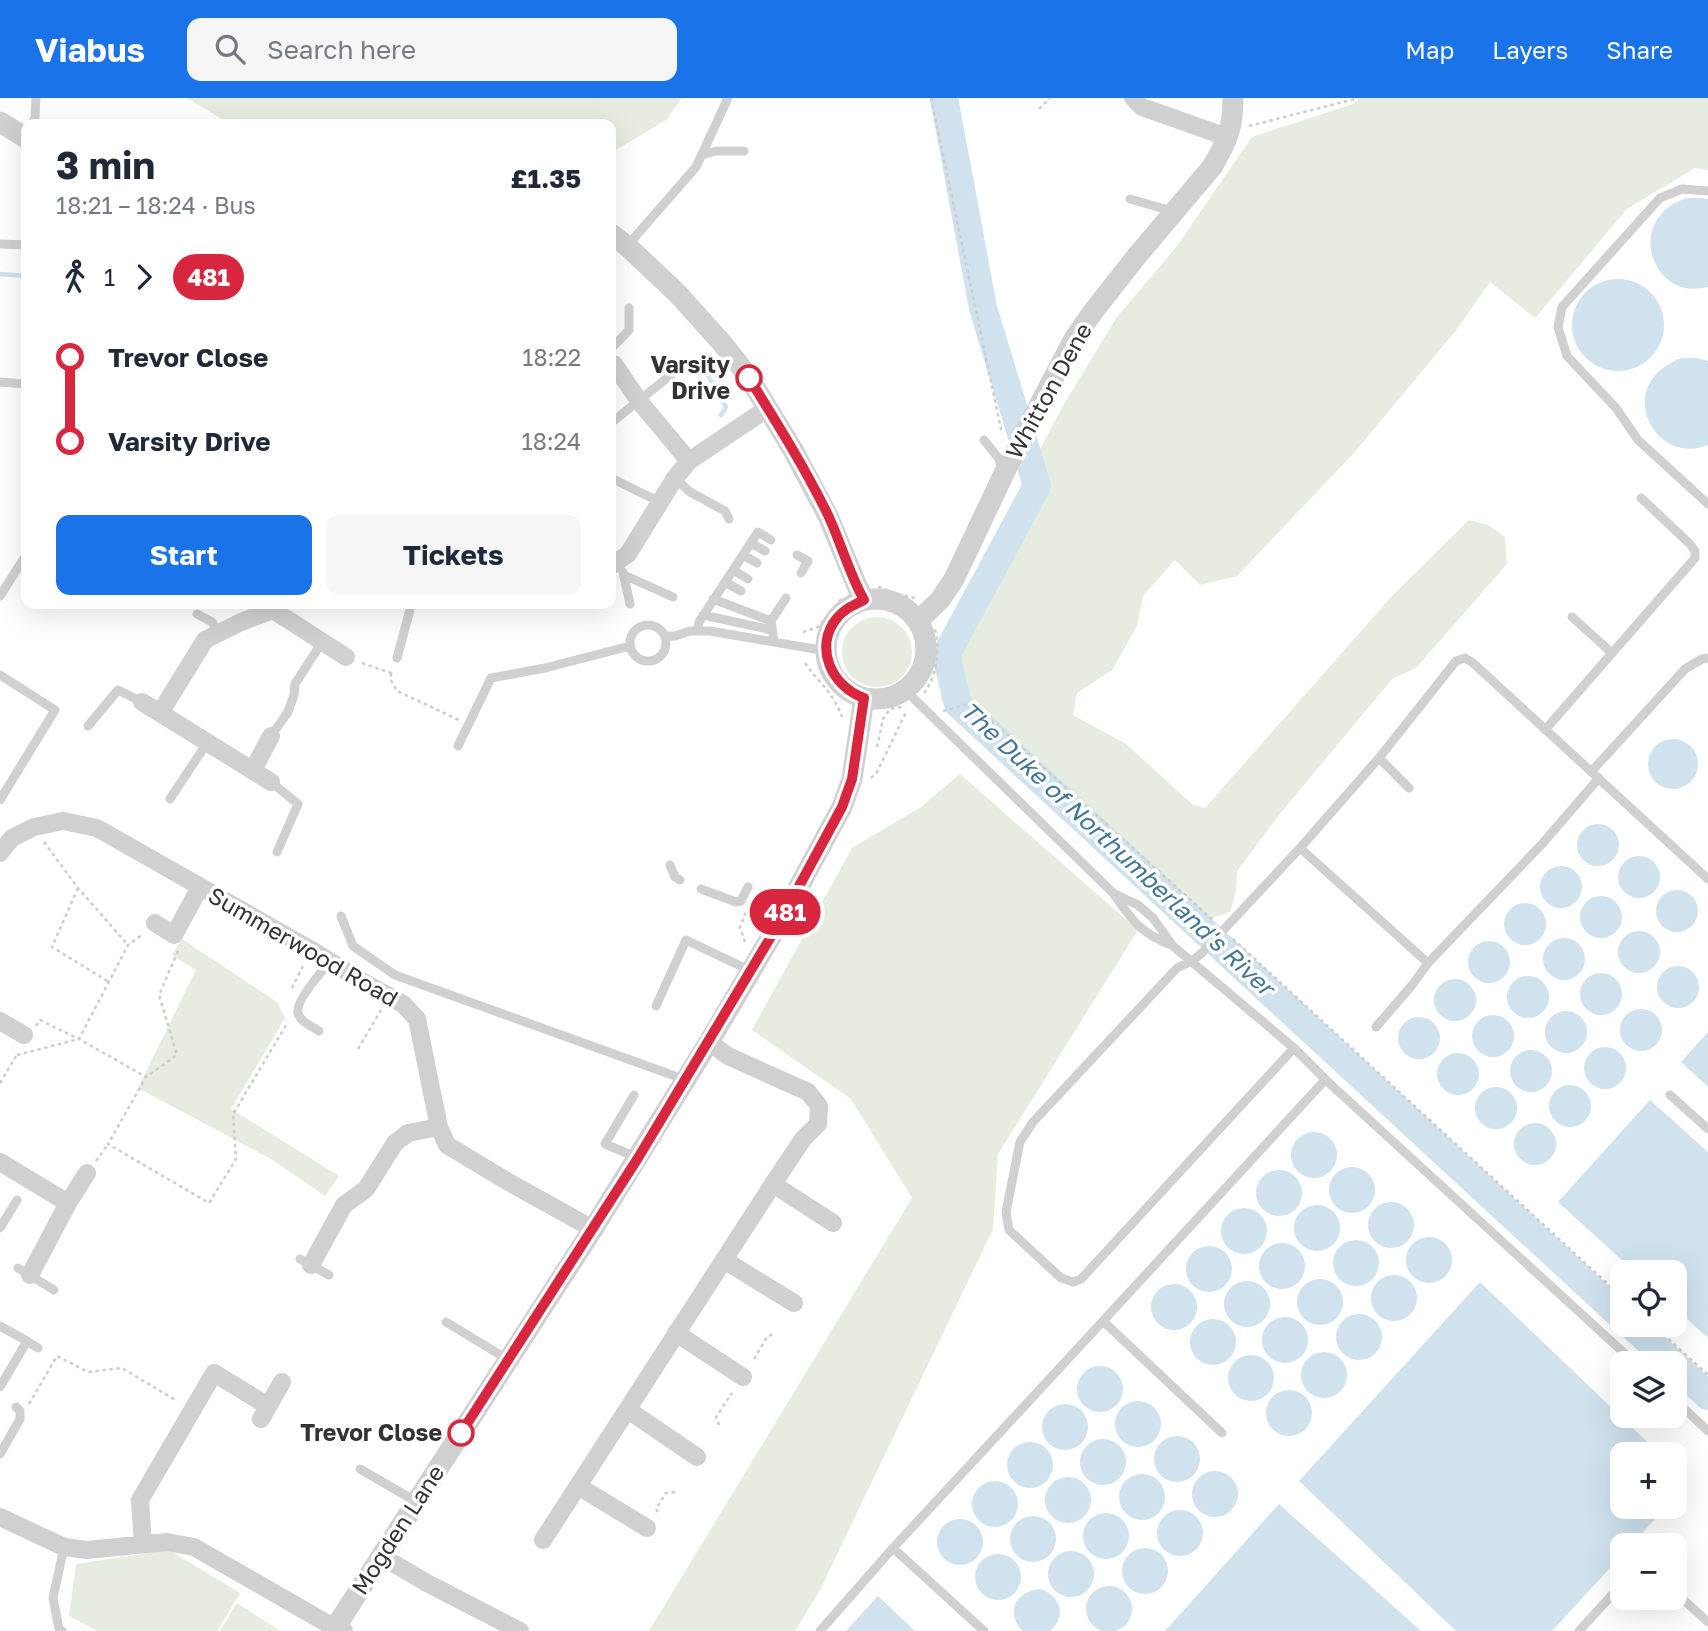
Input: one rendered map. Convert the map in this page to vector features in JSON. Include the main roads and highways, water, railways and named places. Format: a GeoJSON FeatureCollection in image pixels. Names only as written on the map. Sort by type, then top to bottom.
{"type":"FeatureCollection","features":[{"type":"Feature","properties":{"kind":"water"},"geometry":{"type":"Polygon","coordinates":[[[1687,198],[1708,199],[1708,287],[1692,289],[1676,285],[1660,271],[1651,251],[1652,230],[1657,220],[1669,206],[1687,198]]]}},
{"type":"Feature","properties":{"kind":"water"},"geometry":{"type":"Polygon","coordinates":[[[1618,279],[1635,283],[1650,293],[1660,308],[1664,325],[1660,342],[1650,357],[1635,367],[1618,371],[1601,367],[1586,357],[1576,342],[1572,325],[1576,308],[1586,293],[1601,283],[1618,279]]]}},
{"type":"Feature","properties":{"kind":"water"},"geometry":{"type":"Polygon","coordinates":[[[1682,358],[1708,361],[1708,445],[1688,449],[1671,444],[1657,434],[1648,419],[1645,402],[1649,385],[1661,370],[1682,358]]]}},
{"type":"Feature","properties":{"kind":"water"},"geometry":{"type":"Polygon","coordinates":[[[1673,739],[1691,746],[1698,764],[1691,782],[1673,789],[1655,782],[1648,764],[1655,746],[1673,739]]]}},
{"type":"Feature","properties":{"kind":"water"},"geometry":{"type":"Polygon","coordinates":[[[1598,824],[1613,830],[1619,845],[1613,860],[1598,866],[1583,860],[1577,845],[1583,830],[1598,824]]]}},
{"type":"Feature","properties":{"kind":"water"},"geometry":{"type":"Polygon","coordinates":[[[1639,856],[1654,862],[1660,877],[1654,892],[1639,898],[1624,892],[1618,877],[1624,862],[1639,856]]]}},
{"type":"Feature","properties":{"kind":"water"},"geometry":{"type":"Polygon","coordinates":[[[1561,866],[1576,872],[1582,887],[1576,902],[1561,908],[1546,902],[1540,887],[1546,872],[1561,866]]]}},
{"type":"Feature","properties":{"kind":"water"},"geometry":{"type":"Polygon","coordinates":[[[1677,890],[1692,896],[1698,911],[1692,926],[1677,932],[1662,926],[1656,911],[1662,896],[1677,890]]]}},
{"type":"Feature","properties":{"kind":"water"},"geometry":{"type":"Polygon","coordinates":[[[1601,896],[1616,902],[1622,917],[1616,932],[1601,938],[1586,932],[1580,917],[1586,902],[1601,896]]]}},
{"type":"Feature","properties":{"kind":"water"},"geometry":{"type":"Polygon","coordinates":[[[1525,903],[1540,909],[1546,924],[1540,939],[1525,945],[1510,939],[1504,924],[1510,909],[1525,903]]]}},
{"type":"Feature","properties":{"kind":"water"},"geometry":{"type":"Polygon","coordinates":[[[1639,931],[1654,937],[1660,952],[1654,967],[1639,973],[1624,967],[1618,952],[1624,937],[1639,931]]]}},
{"type":"Feature","properties":{"kind":"water"},"geometry":{"type":"Polygon","coordinates":[[[1564,938],[1579,944],[1585,959],[1579,974],[1564,980],[1549,974],[1543,959],[1549,944],[1564,938]]]}},
{"type":"Feature","properties":{"kind":"water"},"geometry":{"type":"Polygon","coordinates":[[[1489,941],[1504,947],[1510,962],[1504,977],[1489,983],[1474,977],[1468,962],[1474,947],[1489,941]]]}},
{"type":"Feature","properties":{"kind":"water"},"geometry":{"type":"Polygon","coordinates":[[[1678,966],[1693,972],[1699,987],[1693,1002],[1678,1008],[1663,1002],[1657,987],[1663,972],[1678,966]]]}},
{"type":"Feature","properties":{"kind":"water"},"geometry":{"type":"Polygon","coordinates":[[[1601,973],[1616,979],[1622,994],[1616,1009],[1601,1015],[1586,1009],[1580,994],[1586,979],[1601,973]]]}},
{"type":"Feature","properties":{"kind":"water"},"geometry":{"type":"Polygon","coordinates":[[[1528,976],[1543,982],[1549,997],[1543,1012],[1528,1018],[1513,1012],[1507,997],[1513,982],[1528,976]]]}},
{"type":"Feature","properties":{"kind":"water"},"geometry":{"type":"Polygon","coordinates":[[[1455,979],[1470,985],[1476,1000],[1470,1015],[1455,1021],[1440,1015],[1434,1000],[1440,985],[1455,979]]]}},
{"type":"Feature","properties":{"kind":"water"},"geometry":{"type":"Polygon","coordinates":[[[1641,1009],[1656,1015],[1662,1030],[1656,1045],[1641,1051],[1626,1045],[1620,1030],[1626,1015],[1641,1009]]]}},
{"type":"Feature","properties":{"kind":"water"},"geometry":{"type":"Polygon","coordinates":[[[1566,1011],[1581,1017],[1587,1032],[1581,1047],[1566,1053],[1551,1047],[1545,1032],[1551,1017],[1566,1011]]]}},
{"type":"Feature","properties":{"kind":"water"},"geometry":{"type":"Polygon","coordinates":[[[1493,1015],[1508,1021],[1514,1036],[1508,1051],[1493,1057],[1478,1051],[1472,1036],[1478,1021],[1493,1015]]]}},
{"type":"Feature","properties":{"kind":"water"},"geometry":{"type":"Polygon","coordinates":[[[1419,1017],[1434,1023],[1440,1038],[1434,1053],[1419,1059],[1404,1053],[1398,1038],[1404,1023],[1419,1017]]]}},
{"type":"Feature","properties":{"kind":"water"},"geometry":{"type":"Polygon","coordinates":[[[1708,1032],[1708,1087],[1681,1062],[1708,1032]]]}},
{"type":"Feature","properties":{"kind":"water"},"geometry":{"type":"Polygon","coordinates":[[[1605,1047],[1620,1053],[1626,1068],[1620,1083],[1605,1089],[1590,1083],[1584,1068],[1590,1053],[1605,1047]]]}},
{"type":"Feature","properties":{"kind":"water"},"geometry":{"type":"Polygon","coordinates":[[[1531,1050],[1546,1056],[1552,1071],[1546,1086],[1531,1092],[1516,1086],[1510,1071],[1516,1056],[1531,1050]]]}},
{"type":"Feature","properties":{"kind":"water"},"geometry":{"type":"Polygon","coordinates":[[[1458,1053],[1473,1059],[1479,1074],[1473,1089],[1458,1095],[1443,1089],[1437,1074],[1443,1059],[1458,1053]]]}},
{"type":"Feature","properties":{"kind":"water"},"geometry":{"type":"Polygon","coordinates":[[[1570,1085],[1585,1091],[1591,1106],[1585,1121],[1570,1127],[1555,1121],[1549,1106],[1555,1091],[1570,1085]]]}},
{"type":"Feature","properties":{"kind":"water"},"geometry":{"type":"Polygon","coordinates":[[[1496,1087],[1511,1093],[1517,1108],[1511,1123],[1496,1129],[1481,1123],[1475,1108],[1481,1093],[1496,1087]]]}},
{"type":"Feature","properties":{"kind":"water"},"geometry":{"type":"Polygon","coordinates":[[[1650,1100],[1708,1152],[1708,1338],[1687,1319],[1687,1260],[1622,1260],[1558,1202],[1650,1100]]]}},
{"type":"Feature","properties":{"kind":"water"},"geometry":{"type":"Polygon","coordinates":[[[1535,1123],[1550,1129],[1556,1144],[1550,1159],[1535,1165],[1520,1159],[1514,1144],[1520,1129],[1535,1123]]]}},
{"type":"Feature","properties":{"kind":"water"},"geometry":{"type":"Polygon","coordinates":[[[1314,1132],[1330,1139],[1337,1155],[1330,1171],[1314,1178],[1298,1171],[1291,1155],[1298,1139],[1314,1132]]]}},
{"type":"Feature","properties":{"kind":"water"},"geometry":{"type":"Polygon","coordinates":[[[1352,1167],[1368,1174],[1375,1190],[1368,1206],[1352,1213],[1336,1206],[1329,1190],[1336,1174],[1352,1167]]]}},
{"type":"Feature","properties":{"kind":"water"},"geometry":{"type":"Polygon","coordinates":[[[1279,1170],[1295,1177],[1302,1193],[1295,1209],[1279,1216],[1263,1209],[1256,1193],[1263,1177],[1279,1170]]]}},
{"type":"Feature","properties":{"kind":"water"},"geometry":{"type":"Polygon","coordinates":[[[1391,1202],[1407,1209],[1414,1225],[1407,1241],[1391,1248],[1375,1241],[1368,1225],[1375,1209],[1391,1202]]]}},
{"type":"Feature","properties":{"kind":"water"},"geometry":{"type":"Polygon","coordinates":[[[1317,1205],[1333,1212],[1340,1228],[1333,1244],[1317,1251],[1301,1244],[1294,1228],[1301,1212],[1317,1205]]]}},
{"type":"Feature","properties":{"kind":"water"},"geometry":{"type":"Polygon","coordinates":[[[1244,1208],[1260,1215],[1267,1231],[1260,1247],[1244,1254],[1228,1247],[1221,1231],[1228,1215],[1244,1208]]]}},
{"type":"Feature","properties":{"kind":"water"},"geometry":{"type":"Polygon","coordinates":[[[1429,1237],[1445,1244],[1452,1260],[1445,1276],[1429,1283],[1413,1276],[1406,1260],[1413,1244],[1429,1237]]]}},
{"type":"Feature","properties":{"kind":"water"},"geometry":{"type":"Polygon","coordinates":[[[1356,1240],[1372,1247],[1379,1263],[1372,1279],[1356,1286],[1340,1279],[1333,1263],[1340,1247],[1356,1240]]]}},
{"type":"Feature","properties":{"kind":"water"},"geometry":{"type":"Polygon","coordinates":[[[1282,1243],[1298,1250],[1305,1266],[1298,1282],[1282,1289],[1266,1282],[1259,1266],[1266,1250],[1282,1243]]]}},
{"type":"Feature","properties":{"kind":"water"},"geometry":{"type":"Polygon","coordinates":[[[1209,1246],[1225,1253],[1232,1269],[1225,1285],[1209,1292],[1193,1285],[1186,1269],[1193,1253],[1209,1246]]]}},
{"type":"Feature","properties":{"kind":"water"},"geometry":{"type":"Polygon","coordinates":[[[1394,1275],[1410,1282],[1417,1298],[1410,1314],[1394,1321],[1378,1314],[1371,1298],[1378,1282],[1394,1275]]]}},
{"type":"Feature","properties":{"kind":"water"},"geometry":{"type":"Polygon","coordinates":[[[1320,1279],[1336,1286],[1343,1302],[1336,1318],[1320,1325],[1304,1318],[1297,1302],[1304,1286],[1320,1279]]]}},
{"type":"Feature","properties":{"kind":"water"},"geometry":{"type":"Polygon","coordinates":[[[1247,1281],[1263,1288],[1270,1304],[1263,1320],[1247,1327],[1231,1320],[1224,1304],[1231,1288],[1247,1281]]]}},
{"type":"Feature","properties":{"kind":"water"},"geometry":{"type":"Polygon","coordinates":[[[1480,1282],[1610,1406],[1610,1428],[1633,1428],[1647,1442],[1610,1442],[1610,1519],[1655,1519],[1642,1533],[1610,1533],[1610,1568],[1552,1631],[1456,1631],[1299,1481],[1480,1282]]]}},
{"type":"Feature","properties":{"kind":"water"},"geometry":{"type":"Polygon","coordinates":[[[1174,1284],[1190,1291],[1197,1307],[1190,1323],[1174,1330],[1158,1323],[1151,1307],[1158,1291],[1174,1284]]]}},
{"type":"Feature","properties":{"kind":"water"},"geometry":{"type":"Polygon","coordinates":[[[1359,1314],[1375,1321],[1382,1337],[1375,1353],[1359,1360],[1343,1353],[1336,1337],[1343,1321],[1359,1314]]]}},
{"type":"Feature","properties":{"kind":"water"},"geometry":{"type":"Polygon","coordinates":[[[1285,1317],[1301,1324],[1308,1340],[1301,1356],[1285,1363],[1269,1356],[1262,1340],[1269,1324],[1285,1317]]]}},
{"type":"Feature","properties":{"kind":"water"},"geometry":{"type":"Polygon","coordinates":[[[1213,1319],[1229,1326],[1236,1342],[1229,1358],[1213,1365],[1197,1358],[1190,1342],[1197,1326],[1213,1319]]]}},
{"type":"Feature","properties":{"kind":"water"},"geometry":{"type":"Polygon","coordinates":[[[1324,1352],[1340,1359],[1347,1375],[1340,1391],[1324,1398],[1308,1391],[1301,1375],[1308,1359],[1324,1352]]]}},
{"type":"Feature","properties":{"kind":"water"},"geometry":{"type":"Polygon","coordinates":[[[1251,1355],[1267,1362],[1274,1378],[1267,1394],[1251,1401],[1235,1394],[1228,1378],[1235,1362],[1251,1355]]]}},
{"type":"Feature","properties":{"kind":"water"},"geometry":{"type":"Polygon","coordinates":[[[1100,1366],[1116,1373],[1123,1389],[1116,1405],[1100,1412],[1084,1405],[1077,1389],[1084,1373],[1100,1366]]]}},
{"type":"Feature","properties":{"kind":"water"},"geometry":{"type":"Polygon","coordinates":[[[1289,1390],[1305,1397],[1312,1413],[1305,1429],[1289,1436],[1273,1429],[1266,1413],[1273,1397],[1289,1390]]]}},
{"type":"Feature","properties":{"kind":"water"},"geometry":{"type":"Polygon","coordinates":[[[1138,1401],[1154,1408],[1161,1424],[1154,1440],[1138,1447],[1122,1440],[1115,1424],[1122,1408],[1138,1401]]]}},
{"type":"Feature","properties":{"kind":"water"},"geometry":{"type":"Polygon","coordinates":[[[1065,1404],[1081,1411],[1088,1427],[1081,1443],[1065,1450],[1049,1443],[1042,1427],[1049,1411],[1065,1404]]]}},
{"type":"Feature","properties":{"kind":"water"},"geometry":{"type":"Polygon","coordinates":[[[1177,1436],[1193,1443],[1200,1459],[1193,1475],[1177,1482],[1161,1475],[1154,1459],[1161,1443],[1177,1436]]]}},
{"type":"Feature","properties":{"kind":"water"},"geometry":{"type":"Polygon","coordinates":[[[1103,1439],[1119,1446],[1126,1462],[1119,1478],[1103,1485],[1087,1478],[1080,1462],[1087,1446],[1103,1439]]]}},
{"type":"Feature","properties":{"kind":"water"},"geometry":{"type":"Polygon","coordinates":[[[1030,1442],[1046,1449],[1053,1465],[1046,1481],[1030,1488],[1014,1481],[1007,1465],[1014,1449],[1030,1442]]]}},
{"type":"Feature","properties":{"kind":"water"},"geometry":{"type":"Polygon","coordinates":[[[1215,1471],[1231,1478],[1238,1494],[1231,1510],[1215,1517],[1199,1510],[1192,1494],[1199,1478],[1215,1471]]]}},
{"type":"Feature","properties":{"kind":"water"},"geometry":{"type":"Polygon","coordinates":[[[1142,1474],[1158,1481],[1165,1497],[1158,1513],[1142,1520],[1126,1513],[1119,1497],[1126,1481],[1142,1474]]]}},
{"type":"Feature","properties":{"kind":"water"},"geometry":{"type":"Polygon","coordinates":[[[1068,1477],[1084,1484],[1091,1500],[1084,1516],[1068,1523],[1052,1516],[1045,1500],[1052,1484],[1068,1477]]]}},
{"type":"Feature","properties":{"kind":"water"},"geometry":{"type":"Polygon","coordinates":[[[995,1481],[1011,1488],[1018,1504],[1011,1520],[995,1527],[979,1520],[972,1504],[979,1488],[995,1481]]]}},
{"type":"Feature","properties":{"kind":"water"},"geometry":{"type":"Polygon","coordinates":[[[1279,1504],[1421,1631],[1165,1631],[1279,1504]]]}},
{"type":"Feature","properties":{"kind":"water"},"geometry":{"type":"Polygon","coordinates":[[[1180,1510],[1196,1517],[1203,1533],[1196,1549],[1180,1556],[1164,1549],[1157,1533],[1164,1517],[1180,1510]]]}},
{"type":"Feature","properties":{"kind":"water"},"geometry":{"type":"Polygon","coordinates":[[[1106,1513],[1122,1520],[1129,1536],[1122,1552],[1106,1559],[1090,1552],[1083,1536],[1090,1520],[1106,1513]]]}},
{"type":"Feature","properties":{"kind":"water"},"geometry":{"type":"Polygon","coordinates":[[[1033,1516],[1049,1523],[1056,1539],[1049,1555],[1033,1562],[1017,1555],[1010,1539],[1017,1523],[1033,1516]]]}},
{"type":"Feature","properties":{"kind":"water"},"geometry":{"type":"Polygon","coordinates":[[[960,1519],[976,1526],[983,1542],[976,1558],[960,1565],[944,1558],[937,1542],[944,1526],[960,1519]]]}},
{"type":"Feature","properties":{"kind":"water"},"geometry":{"type":"Polygon","coordinates":[[[1145,1548],[1161,1555],[1168,1571],[1161,1587],[1145,1594],[1129,1587],[1122,1571],[1129,1555],[1145,1548]]]}},
{"type":"Feature","properties":{"kind":"water"},"geometry":{"type":"Polygon","coordinates":[[[1071,1551],[1087,1558],[1094,1574],[1087,1590],[1071,1597],[1055,1590],[1048,1574],[1055,1558],[1071,1551]]]}},
{"type":"Feature","properties":{"kind":"water"},"geometry":{"type":"Polygon","coordinates":[[[998,1554],[1014,1561],[1021,1577],[1014,1593],[998,1600],[982,1593],[975,1577],[982,1561],[998,1554]]]}},
{"type":"Feature","properties":{"kind":"water"},"geometry":{"type":"Polygon","coordinates":[[[1109,1586],[1125,1593],[1132,1609],[1125,1625],[1109,1632],[1093,1625],[1086,1609],[1093,1593],[1109,1586]]]}},
{"type":"Feature","properties":{"kind":"water"},"geometry":{"type":"Polygon","coordinates":[[[1040,1589],[1057,1601],[1059,1619],[1050,1631],[1023,1631],[1015,1618],[1015,1604],[1024,1594],[1040,1589]]]}},
{"type":"Feature","properties":{"kind":"water"},"geometry":{"type":"Polygon","coordinates":[[[878,1596],[915,1631],[846,1631],[878,1596]]]}},
{"type":"Feature","properties":{"kind":"waterway","name":"The Duke of Northumberland's River"},"geometry":{"type":"LineString","coordinates":[[944,98],[983,308],[1037,486],[946,655],[958,704],[1610,1306]]}},
{"type":"Feature","properties":{"kind":"waterway"},"geometry":{"type":"LineString","coordinates":[[0,274],[21,276]]}},
{"type":"Feature","properties":{"kind":"waterway"},"geometry":{"type":"LineString","coordinates":[[703,367],[726,407],[721,415]]}},
{"type":"Feature","properties":{"kind":"waterway","name":"The Duke of Northumberland's River"},"geometry":{"type":"LineString","coordinates":[[1644,1337],[1660,1351]]}},
{"type":"Feature","properties":{"kind":"waterway","name":"The Duke of Northumberland's River"},"geometry":{"type":"LineString","coordinates":[[1687,1376],[1708,1396]]}},
{"type":"Feature","properties":{"kind":"place","name":"Varsity Drive"},"geometry":{"type":"Point","coordinates":[749,378]}},
{"type":"Feature","properties":{"kind":"place","name":"Trevor Close"},"geometry":{"type":"Point","coordinates":[461,1433]}}]}
